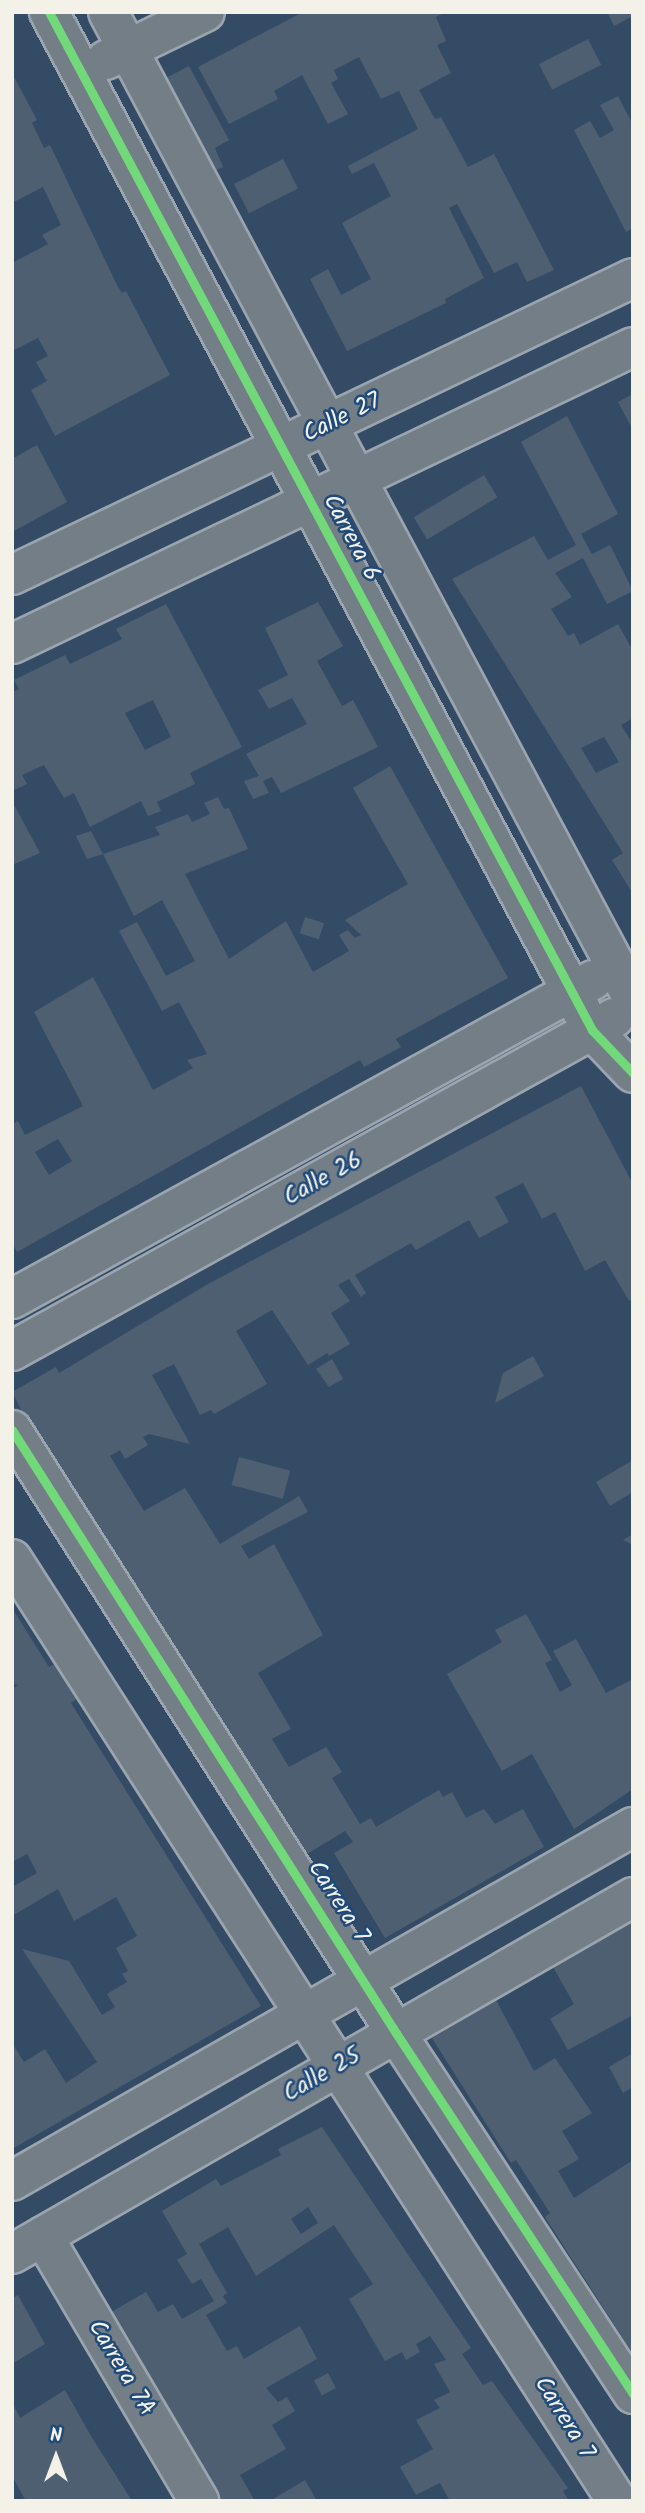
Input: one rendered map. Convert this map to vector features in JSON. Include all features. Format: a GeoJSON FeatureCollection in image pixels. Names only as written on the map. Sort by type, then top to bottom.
{"type":"FeatureCollection","features":[{"type":"Feature","properties":{"kind":"street","name":"Carrera 6"},"geometry":{"type":"LineString","coordinates":[[49,12],[571,992],[592,1030],[633,1073]]}},
{"type":"Feature","properties":{"kind":"street","name":"Carrera 6"},"geometry":{"type":"LineString","coordinates":[[108,12],[327,424],[628,976]]}},
{"type":"Feature","properties":{"kind":"street"},"geometry":{"type":"LineString","coordinates":[[81,72],[205,12]]}},
{"type":"Feature","properties":{"kind":"street","name":"Calle 27"},"geometry":{"type":"LineString","coordinates":[[12,575],[633,278]]}},
{"type":"Feature","properties":{"kind":"street"},"geometry":{"type":"LineString","coordinates":[[12,644],[633,347]]}},
{"type":"Feature","properties":{"kind":"street","name":"Calle 26"},"geometry":{"type":"LineString","coordinates":[[12,1299],[571,992],[628,976]]}},
{"type":"Feature","properties":{"kind":"street","name":"Calle 26"},"geometry":{"type":"LineString","coordinates":[[12,1351],[633,1007]]}},
{"type":"Feature","properties":{"kind":"street","name":"Carrera 7"},"geometry":{"type":"LineString","coordinates":[[12,1430],[366,1980],[396,2034],[633,2394]]}},
{"type":"Feature","properties":{"kind":"street","name":"Carrera 7"},"geometry":{"type":"LineString","coordinates":[[12,1559],[305,2015],[340,2065],[617,2501]]}},
{"type":"Feature","properties":{"kind":"street"},"geometry":{"type":"LineString","coordinates":[[12,2181],[633,1827]]}},
{"type":"Feature","properties":{"kind":"street","name":"Calle 25"},"geometry":{"type":"LineString","coordinates":[[28,2245],[633,1898]]}},
{"type":"Feature","properties":{"kind":"street","name":"Carrera 7A"},"geometry":{"type":"LineString","coordinates":[[28,2245],[199,2501]]}},
{"type":"Feature","properties":{"kind":"building"},"geometry":{"type":"Polygon","coordinates":[[[303,12],[446,12],[436,17],[446,41],[437,45],[451,73],[419,90],[435,119],[441,117],[468,167],[494,154],[554,270],[527,282],[517,262],[494,273],[457,204],[449,208],[484,278],[445,299],[446,303],[347,351],[310,279],[328,269],[341,295],[371,279],[342,223],[391,196],[374,163],[352,174],[348,166],[418,129],[399,91],[381,99],[359,57],[334,70],[338,79],[331,83],[348,114],[328,124],[302,75],[274,91],[278,99],[229,124],[198,67],[303,12]]]}},
{"type":"Feature","properties":{"kind":"building"},"geometry":{"type":"Polygon","coordinates":[[[607,12],[633,12],[633,16],[614,26],[607,12]]]}},
{"type":"Feature","properties":{"kind":"building"},"geometry":{"type":"Polygon","coordinates":[[[588,39],[601,65],[552,90],[539,64],[588,39]]]}},
{"type":"Feature","properties":{"kind":"building"},"geometry":{"type":"Polygon","coordinates":[[[189,66],[229,140],[215,148],[223,167],[214,171],[166,78],[189,66]]]}},
{"type":"Feature","properties":{"kind":"building"},"geometry":{"type":"Polygon","coordinates":[[[12,73],[37,120],[32,123],[44,148],[50,145],[117,285],[122,293],[126,291],[170,375],[55,436],[31,390],[47,381],[36,362],[48,356],[38,338],[12,351],[12,263],[48,244],[42,235],[61,225],[43,187],[12,203],[12,73]]]}},
{"type":"Feature","properties":{"kind":"building"},"geometry":{"type":"Polygon","coordinates":[[[618,96],[633,125],[633,228],[626,232],[574,130],[590,121],[600,138],[614,130],[600,105],[618,96]]]}},
{"type":"Feature","properties":{"kind":"building"},"geometry":{"type":"Polygon","coordinates":[[[283,159],[298,188],[249,213],[234,184],[283,159]]]}},
{"type":"Feature","properties":{"kind":"building"},"geometry":{"type":"Polygon","coordinates":[[[633,394],[633,430],[618,402],[633,394]]]}},
{"type":"Feature","properties":{"kind":"building"},"geometry":{"type":"Polygon","coordinates":[[[567,416],[618,514],[581,534],[592,554],[610,545],[633,591],[607,604],[583,558],[555,573],[572,597],[551,609],[568,636],[574,633],[580,645],[618,624],[633,651],[633,718],[621,725],[633,744],[633,894],[612,860],[623,853],[452,579],[534,536],[548,560],[576,545],[521,442],[567,416]],[[604,737],[581,748],[596,773],[619,762],[604,737]]]}},
{"type":"Feature","properties":{"kind":"building"},"geometry":{"type":"Polygon","coordinates":[[[37,445],[67,502],[12,532],[12,459],[37,445]]]}},
{"type":"Feature","properties":{"kind":"building"},"geometry":{"type":"Polygon","coordinates":[[[484,475],[497,497],[427,540],[414,517],[484,475]]]}},
{"type":"Feature","properties":{"kind":"building"},"geometry":{"type":"Polygon","coordinates":[[[318,602],[343,646],[317,661],[342,706],[353,700],[378,747],[281,793],[272,777],[263,781],[269,793],[253,799],[244,781],[259,776],[246,754],[307,724],[292,698],[269,709],[258,690],[288,675],[265,628],[318,602]]]}},
{"type":"Feature","properties":{"kind":"building"},"geometry":{"type":"Polygon","coordinates":[[[166,604],[242,747],[190,773],[195,784],[157,802],[161,811],[148,816],[141,801],[90,827],[74,793],[64,798],[44,765],[22,775],[27,784],[12,791],[12,692],[19,689],[14,680],[65,655],[70,664],[122,639],[116,629],[166,604]],[[153,700],[125,713],[145,750],[171,737],[153,700]]]}},
{"type":"Feature","properties":{"kind":"building"},"geometry":{"type":"Polygon","coordinates":[[[390,766],[508,978],[396,1039],[401,1047],[364,1067],[360,1060],[17,1252],[12,1243],[12,1124],[18,1121],[25,1135],[83,1106],[34,1012],[93,977],[153,1090],[193,1068],[187,1060],[207,1054],[179,1002],[162,1011],[119,931],[137,922],[166,976],[195,961],[162,900],[134,916],[103,854],[160,835],[155,827],[188,814],[192,822],[210,814],[204,803],[218,797],[224,809],[229,808],[248,849],[185,874],[229,959],[286,921],[313,972],[349,951],[339,935],[348,930],[355,938],[361,935],[345,920],[408,884],[353,788],[390,766]],[[58,1139],[35,1152],[49,1175],[72,1161],[58,1139]]]}},
{"type":"Feature","properties":{"kind":"building"},"geometry":{"type":"Polygon","coordinates":[[[12,801],[40,853],[12,865],[12,801]]]}},
{"type":"Feature","properties":{"kind":"building"},"geometry":{"type":"Polygon","coordinates":[[[91,831],[103,854],[87,859],[76,836],[91,831]]]}},
{"type":"Feature","properties":{"kind":"building"},"geometry":{"type":"Polygon","coordinates":[[[305,917],[324,923],[319,939],[300,933],[305,917]]]}},
{"type":"Feature","properties":{"kind":"building"},"geometry":{"type":"Polygon","coordinates":[[[581,1086],[633,1184],[633,1299],[629,1301],[605,1260],[585,1271],[555,1212],[542,1219],[523,1183],[495,1197],[509,1222],[479,1238],[469,1220],[416,1250],[411,1243],[355,1275],[366,1293],[361,1297],[349,1279],[338,1285],[350,1301],[331,1313],[350,1344],[329,1356],[327,1353],[308,1365],[272,1310],[236,1331],[267,1384],[214,1414],[211,1410],[200,1415],[174,1364],[152,1375],[190,1444],[149,1434],[143,1437],[148,1445],[125,1459],[120,1450],[110,1456],[144,1511],[185,1488],[220,1544],[299,1496],[308,1512],[241,1546],[249,1559],[274,1544],[323,1635],[258,1673],[291,1729],[272,1739],[289,1767],[326,1747],[342,1772],[332,1778],[360,1824],[371,1818],[376,1827],[439,1790],[443,1797],[452,1792],[466,1818],[484,1809],[495,1824],[523,1809],[544,1847],[385,1938],[334,1853],[353,1842],[345,1831],[292,1863],[48,1462],[12,1392],[56,1367],[59,1373],[208,1284],[581,1086]]]}},
{"type":"Feature","properties":{"kind":"building"},"geometry":{"type":"Polygon","coordinates":[[[533,1356],[544,1376],[495,1403],[503,1373],[533,1356]]]}},
{"type":"Feature","properties":{"kind":"building"},"geometry":{"type":"Polygon","coordinates":[[[332,1359],[343,1379],[329,1387],[316,1369],[332,1359]]]}},
{"type":"Feature","properties":{"kind":"building"},"geometry":{"type":"Polygon","coordinates":[[[239,1457],[290,1471],[283,1499],[231,1485],[239,1457]]]}},
{"type":"Feature","properties":{"kind":"building"},"geometry":{"type":"Polygon","coordinates":[[[633,1460],[633,1492],[610,1506],[596,1482],[633,1460]]]}},
{"type":"Feature","properties":{"kind":"building"},"geometry":{"type":"Polygon","coordinates":[[[633,1534],[633,1545],[623,1540],[633,1534]]]}},
{"type":"Feature","properties":{"kind":"building"},"geometry":{"type":"Polygon","coordinates":[[[12,1608],[49,1667],[55,1664],[77,1699],[71,1703],[261,2006],[12,2149],[12,2043],[24,2062],[45,2049],[66,2083],[97,2062],[22,1949],[69,1961],[102,2015],[115,2007],[107,1994],[127,1982],[122,1974],[128,1971],[116,1948],[137,1936],[116,1897],[74,1921],[58,1889],[12,1916],[12,1887],[37,1873],[27,1854],[12,1862],[12,1689],[18,1685],[12,1684],[12,1608]]]}},
{"type":"Feature","properties":{"kind":"building"},"geometry":{"type":"Polygon","coordinates":[[[526,1614],[552,1660],[545,1663],[560,1692],[572,1685],[553,1651],[576,1639],[606,1693],[633,1679],[633,1789],[574,1829],[532,1754],[502,1771],[447,1674],[502,1642],[495,1630],[526,1614]]]}},
{"type":"Feature","properties":{"kind":"building"},"geometry":{"type":"Polygon","coordinates":[[[633,1920],[633,2015],[568,2050],[550,2019],[574,2004],[553,1967],[633,1920]]]}},
{"type":"Feature","properties":{"kind":"building"},"geometry":{"type":"Polygon","coordinates":[[[496,2000],[534,2071],[555,2058],[592,2113],[562,2131],[579,2159],[558,2171],[574,2198],[633,2160],[633,2354],[545,2217],[550,2213],[516,2160],[511,2163],[432,2038],[496,2000]]]}},
{"type":"Feature","properties":{"kind":"building"},"geometry":{"type":"Polygon","coordinates":[[[633,2053],[633,2087],[623,2093],[609,2067],[633,2053]]]}},
{"type":"Feature","properties":{"kind":"building"},"geometry":{"type":"Polygon","coordinates":[[[322,2127],[471,2348],[462,2354],[483,2385],[492,2381],[568,2488],[563,2491],[569,2501],[450,2501],[440,2483],[416,2495],[400,2467],[433,2449],[416,2420],[440,2408],[434,2400],[450,2392],[434,2364],[446,2360],[430,2336],[416,2344],[420,2352],[406,2360],[402,2352],[385,2361],[349,2299],[373,2284],[334,2225],[256,2276],[228,2227],[199,2244],[227,2293],[223,2296],[227,2303],[206,2315],[227,2351],[237,2346],[244,2359],[300,2326],[317,2359],[266,2388],[278,2402],[287,2397],[295,2411],[272,2425],[286,2449],[240,2475],[255,2501],[216,2501],[106,2315],[146,2292],[158,2312],[173,2304],[182,2319],[214,2301],[201,2279],[192,2284],[177,2260],[187,2254],[162,2211],[216,2179],[221,2186],[281,2155],[278,2149],[322,2127]],[[308,2207],[291,2219],[301,2234],[318,2223],[308,2207]]]}},
{"type":"Feature","properties":{"kind":"building"},"geometry":{"type":"Polygon","coordinates":[[[18,2295],[45,2344],[12,2364],[12,2298],[18,2295]]]}},
{"type":"Feature","properties":{"kind":"building"},"geometry":{"type":"Polygon","coordinates":[[[328,2373],[336,2388],[322,2396],[314,2381],[328,2373]]]}},
{"type":"Feature","properties":{"kind":"building"},"geometry":{"type":"Polygon","coordinates":[[[65,2390],[132,2501],[26,2501],[12,2476],[12,2402],[20,2418],[65,2390]]]}},
{"type":"Feature","properties":{"kind":"building"},"geometry":{"type":"Polygon","coordinates":[[[305,2480],[317,2501],[270,2501],[305,2480]]]}},
{"type":"Feature","properties":{"kind":"cycle path"},"geometry":{"type":"LineString","coordinates":[[49,12],[592,1030],[633,1073]]}},
{"type":"Feature","properties":{"kind":"cycle path"},"geometry":{"type":"LineString","coordinates":[[12,1430],[396,2033],[633,2394]]}}]}
